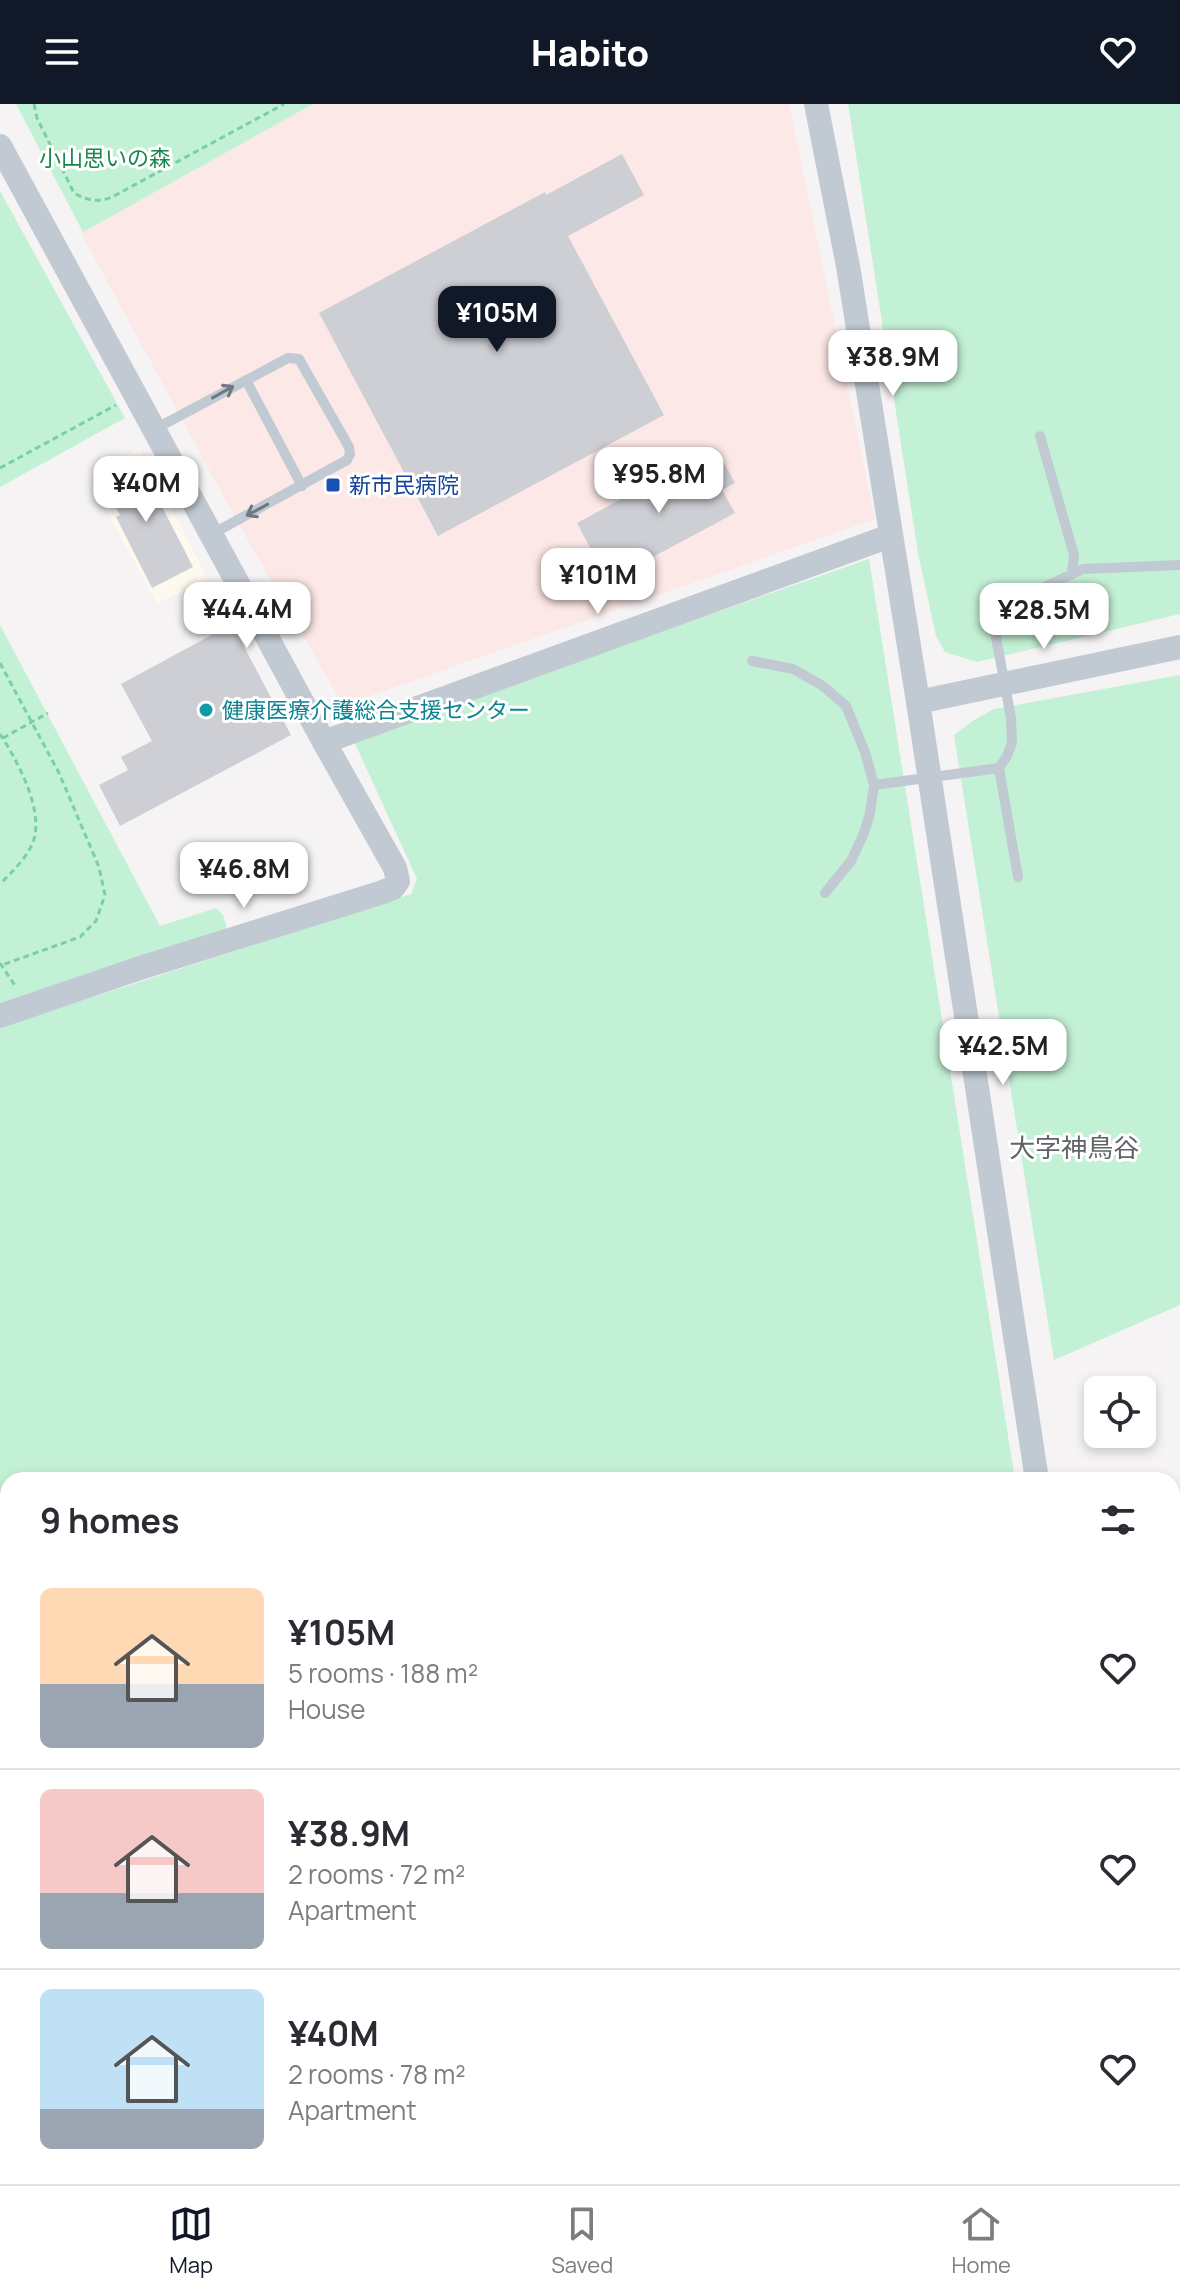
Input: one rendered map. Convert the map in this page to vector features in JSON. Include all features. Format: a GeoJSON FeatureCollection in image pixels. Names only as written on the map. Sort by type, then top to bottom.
{"type":"FeatureCollection","features":[{"type":"Feature","properties":{"kind":"street"},"geometry":{"type":"LineString","coordinates":[[816,104],[848,266],[1036,1472]]}},
{"type":"Feature","properties":{"kind":"street"},"geometry":{"type":"LineString","coordinates":[[0,146],[395,868],[398,881],[393,888],[0,1016]]}},
{"type":"Feature","properties":{"kind":"street"},"geometry":{"type":"LineString","coordinates":[[324,742],[890,536]]}},
{"type":"Feature","properties":{"kind":"street"},"geometry":{"type":"LineString","coordinates":[[918,702],[1180,647]]}},
{"type":"Feature","properties":{"kind":"lane"},"geometry":{"type":"LineString","coordinates":[[155,429],[288,358],[299,359],[349,447],[347,460],[212,534]]}},
{"type":"Feature","properties":{"kind":"lane"},"geometry":{"type":"LineString","coordinates":[[246,380],[302,486]]}},
{"type":"Feature","properties":{"kind":"lane"},"geometry":{"type":"LineString","coordinates":[[1040,436],[1074,555],[1072,574]]}},
{"type":"Feature","properties":{"kind":"lane"},"geometry":{"type":"LineString","coordinates":[[1018,877],[999,768],[1012,743],[1011,718],[992,616],[997,609],[1083,569],[1180,565]]}},
{"type":"Feature","properties":{"kind":"lane"},"geometry":{"type":"LineString","coordinates":[[752,661],[793,669],[823,686],[846,706],[865,752],[874,785],[870,813],[851,861],[825,893]]}},
{"type":"Feature","properties":{"kind":"lane"},"geometry":{"type":"LineString","coordinates":[[874,785],[999,768]]}},
{"type":"Feature","properties":{"kind":"path"},"geometry":{"type":"LineString","coordinates":[[34,104],[37,118],[74,193],[98,201],[105,201],[284,104]]}},
{"type":"Feature","properties":{"kind":"path"},"geometry":{"type":"LineString","coordinates":[[0,468],[119,404]]}},
{"type":"Feature","properties":{"kind":"path"},"geometry":{"type":"LineString","coordinates":[[0,663],[73,804],[99,867],[105,895],[96,921],[80,937],[1,964],[21,994]]}},
{"type":"Feature","properties":{"kind":"path"},"geometry":{"type":"LineString","coordinates":[[0,884],[33,842],[36,824],[30,796],[1,736],[48,713]]}},
{"type":"Feature","properties":{"kind":"shaded area"},"geometry":{"type":"Polygon","coordinates":[[[313,104],[789,104],[875,519],[358,700],[339,698],[237,521],[81,233],[313,104]]]}},
{"type":"Feature","properties":{"kind":"shaded area"},"geometry":{"type":"Polygon","coordinates":[[[139,448],[208,578],[157,604],[87,475],[139,448]]]}},
{"type":"Feature","properties":{"kind":"green space","name":"小山思いの森"},"geometry":{"type":"Polygon","coordinates":[[[16,104],[313,104],[83,232],[16,104]]]}},
{"type":"Feature","properties":{"kind":"green space"},"geometry":{"type":"Polygon","coordinates":[[[848,104],[1180,104],[1180,614],[977,662],[945,652],[936,636],[918,553],[848,104]]]}},
{"type":"Feature","properties":{"kind":"green space","name":"小山思いの森"},"geometry":{"type":"Polygon","coordinates":[[[0,191],[125,418],[0,487],[0,191]]]}},
{"type":"Feature","properties":{"kind":"green space"},"geometry":{"type":"Polygon","coordinates":[[[869,559],[1014,1472],[0,1472],[0,1027],[411,894],[417,879],[353,739],[869,559]]]}},
{"type":"Feature","properties":{"kind":"green space"},"geometry":{"type":"Polygon","coordinates":[[[0,625],[160,926],[216,908],[223,915],[228,932],[0,1004],[0,625]]]}},
{"type":"Feature","properties":{"kind":"green space"},"geometry":{"type":"Polygon","coordinates":[[[1180,675],[1180,1305],[1054,1360],[954,735],[994,709],[1180,675]]]}},
{"type":"Feature","properties":{"kind":"building"},"geometry":{"type":"Polygon","coordinates":[[[622,154],[644,195],[568,236],[664,415],[438,536],[319,313],[622,154]]]}},
{"type":"Feature","properties":{"kind":"building"},"geometry":{"type":"Polygon","coordinates":[[[716,448],[735,483],[722,490],[735,513],[608,581],[577,523],[716,448]]]}},
{"type":"Feature","properties":{"kind":"building"},"geometry":{"type":"Polygon","coordinates":[[[133,458],[193,567],[152,588],[116,517],[120,515],[99,477],[133,458]]]}},
{"type":"Feature","properties":{"kind":"building","name":"健康医療介護総合支援センター"},"geometry":{"type":"Polygon","coordinates":[[[232,624],[291,735],[120,826],[99,785],[128,770],[121,757],[152,741],[121,684],[232,624]]]}},
{"type":"Feature","properties":{"kind":"place","name":"新市民病院"},"geometry":{"type":"Point","coordinates":[333,485]}},
{"type":"Feature","properties":{"kind":"place","name":"健康医療介護総合支援センター"},"geometry":{"type":"Point","coordinates":[206,710]}},
{"type":"Feature","properties":{"kind":"district","name":"大字神鳥谷"},"geometry":{"type":"Point","coordinates":[1074,1147]}}]}
